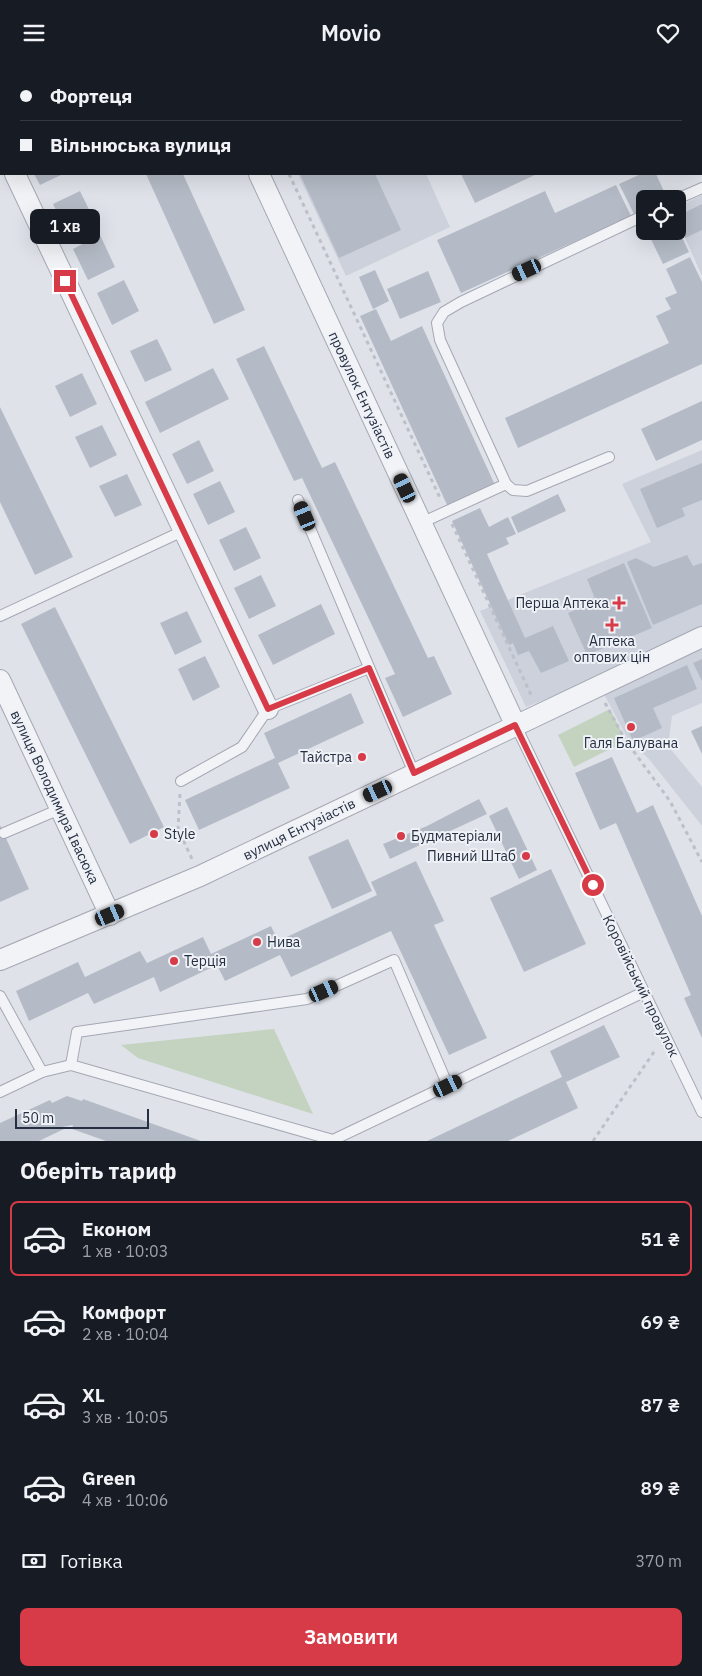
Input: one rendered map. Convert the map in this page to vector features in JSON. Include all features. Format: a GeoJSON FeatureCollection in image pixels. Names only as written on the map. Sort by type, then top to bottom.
{"type":"FeatureCollection","features":[{"type":"Feature","properties":{"kind":"street"},"geometry":{"type":"LineString","coordinates":[[15,175],[268,709]]}},
{"type":"Feature","properties":{"kind":"street","name":"провулок Ентузіастів"},"geometry":{"type":"LineString","coordinates":[[259,175],[515,725]]}},
{"type":"Feature","properties":{"kind":"street","name":"вулиця Ентузіастів"},"geometry":{"type":"LineString","coordinates":[[0,959],[200,877],[414,773],[702,637]]}},
{"type":"Feature","properties":{"kind":"street","name":"вулиця Володимира Івасюка"},"geometry":{"type":"LineString","coordinates":[[0,680],[110,915]]}},
{"type":"Feature","properties":{"kind":"lane"},"geometry":{"type":"LineString","coordinates":[[686,195],[702,188]]}},
{"type":"Feature","properties":{"kind":"lane"},"geometry":{"type":"LineString","coordinates":[[609,457],[527,491],[513,490],[506,484],[440,340],[437,323],[444,312],[461,301],[636,219]]}},
{"type":"Feature","properties":{"kind":"lane"},"geometry":{"type":"LineString","coordinates":[[421,523],[506,484]]}},
{"type":"Feature","properties":{"kind":"lane"},"geometry":{"type":"LineString","coordinates":[[298,499],[414,773]]}},
{"type":"Feature","properties":{"kind":"lane"},"geometry":{"type":"LineString","coordinates":[[0,616],[183,531]]}},
{"type":"Feature","properties":{"kind":"lane"},"geometry":{"type":"LineString","coordinates":[[181,781],[242,747],[268,709],[369,668]]}},
{"type":"Feature","properties":{"kind":"lane","name":"Коровійський провулок"},"geometry":{"type":"LineString","coordinates":[[515,725],[702,1112]]}},
{"type":"Feature","properties":{"kind":"lane"},"geometry":{"type":"LineString","coordinates":[[4,833],[60,809]]}},
{"type":"Feature","properties":{"kind":"lane"},"geometry":{"type":"LineString","coordinates":[[71,1065],[77,1032],[307,999],[394,960],[448,1086]]}},
{"type":"Feature","properties":{"kind":"lane"},"geometry":{"type":"LineString","coordinates":[[0,1092],[42,1072],[71,1065],[333,1140],[644,992]]}},
{"type":"Feature","properties":{"kind":"lane"},"geometry":{"type":"LineString","coordinates":[[0,996],[42,1072]]}},
{"type":"Feature","properties":{"kind":"path"},"geometry":{"type":"LineString","coordinates":[[289,175],[540,713]]}},
{"type":"Feature","properties":{"kind":"path"},"geometry":{"type":"LineString","coordinates":[[594,688],[610,709],[626,741],[670,801],[702,862]]}},
{"type":"Feature","properties":{"kind":"path"},"geometry":{"type":"LineString","coordinates":[[181,781],[178,829],[200,877]]}},
{"type":"Feature","properties":{"kind":"path"},"geometry":{"type":"LineString","coordinates":[[593,1141],[665,1035]]}},
{"type":"Feature","properties":{"kind":"shaded area"},"geometry":{"type":"Polygon","coordinates":[[[298,175],[426,175],[450,227],[346,276],[298,175]]]}},
{"type":"Feature","properties":{"kind":"shaded area"},"geometry":{"type":"Polygon","coordinates":[[[702,195],[702,276],[686,240],[686,203],[702,195]]]}},
{"type":"Feature","properties":{"kind":"shaded area"},"geometry":{"type":"Polygon","coordinates":[[[702,450],[702,703],[672,716],[668,746],[702,787],[702,826],[649,759],[629,741],[596,679],[526,707],[480,611],[651,542],[622,484],[702,450]]]}},
{"type":"Feature","properties":{"kind":"green space"},"geometry":{"type":"Polygon","coordinates":[[[610,709],[626,741],[574,767],[558,735],[610,709]]]}},
{"type":"Feature","properties":{"kind":"green space"},"geometry":{"type":"Polygon","coordinates":[[[274,1029],[313,1114],[138,1058],[121,1045],[274,1029]]]}},
{"type":"Feature","properties":{"kind":"building"},"geometry":{"type":"Polygon","coordinates":[[[35,175],[61,175],[40,185],[35,175]]]}},
{"type":"Feature","properties":{"kind":"building"},"geometry":{"type":"Polygon","coordinates":[[[146,175],[183,175],[245,310],[214,324],[146,175]]]}},
{"type":"Feature","properties":{"kind":"building"},"geometry":{"type":"Polygon","coordinates":[[[300,175],[375,175],[401,230],[339,258],[300,175]]]}},
{"type":"Feature","properties":{"kind":"building"},"geometry":{"type":"Polygon","coordinates":[[[461,175],[535,175],[475,203],[461,175]]]}},
{"type":"Feature","properties":{"kind":"building"},"geometry":{"type":"Polygon","coordinates":[[[639,175],[656,175],[663,190],[636,190],[636,213],[634,214],[619,184],[639,175]]]}},
{"type":"Feature","properties":{"kind":"building"},"geometry":{"type":"Polygon","coordinates":[[[616,185],[631,216],[461,293],[437,240],[545,191],[555,213],[616,185]]]}},
{"type":"Feature","properties":{"kind":"building"},"geometry":{"type":"Polygon","coordinates":[[[80,191],[95,222],[68,235],[53,204],[80,191]]]}},
{"type":"Feature","properties":{"kind":"building"},"geometry":{"type":"Polygon","coordinates":[[[702,204],[702,230],[686,238],[686,212],[702,204]]]}},
{"type":"Feature","properties":{"kind":"building"},"geometry":{"type":"Polygon","coordinates":[[[100,235],[115,267],[88,280],[73,249],[100,235]]]}},
{"type":"Feature","properties":{"kind":"building"},"geometry":{"type":"Polygon","coordinates":[[[651,240],[683,240],[689,252],[663,264],[651,240]]]}},
{"type":"Feature","properties":{"kind":"building"},"geometry":{"type":"Polygon","coordinates":[[[690,257],[702,282],[702,364],[518,448],[505,418],[669,343],[656,316],[671,309],[665,298],[677,293],[666,269],[690,257]]]}},
{"type":"Feature","properties":{"kind":"building"},"geometry":{"type":"Polygon","coordinates":[[[375,270],[389,301],[373,309],[359,277],[375,270]]]}},
{"type":"Feature","properties":{"kind":"building"},"geometry":{"type":"Polygon","coordinates":[[[428,271],[441,302],[400,319],[387,289],[428,271]]]}},
{"type":"Feature","properties":{"kind":"building"},"geometry":{"type":"Polygon","coordinates":[[[124,280],[139,311],[112,325],[97,293],[124,280]]]}},
{"type":"Feature","properties":{"kind":"building"},"geometry":{"type":"Polygon","coordinates":[[[376,309],[391,341],[422,326],[495,485],[448,507],[360,316],[376,309]]]}},
{"type":"Feature","properties":{"kind":"building"},"geometry":{"type":"Polygon","coordinates":[[[157,339],[172,370],[145,382],[130,351],[157,339]]]}},
{"type":"Feature","properties":{"kind":"building"},"geometry":{"type":"Polygon","coordinates":[[[264,346],[322,468],[335,462],[428,658],[434,656],[452,694],[403,717],[385,678],[395,674],[302,478],[294,481],[236,359],[264,346]]]}},
{"type":"Feature","properties":{"kind":"building"},"geometry":{"type":"Polygon","coordinates":[[[213,368],[229,399],[160,433],[145,402],[213,368]]]}},
{"type":"Feature","properties":{"kind":"building"},"geometry":{"type":"Polygon","coordinates":[[[82,373],[97,404],[70,417],[55,386],[82,373]]]}},
{"type":"Feature","properties":{"kind":"building"},"geometry":{"type":"Polygon","coordinates":[[[702,401],[702,440],[656,461],[641,429],[702,401]]]}},
{"type":"Feature","properties":{"kind":"building"},"geometry":{"type":"Polygon","coordinates":[[[0,407],[73,557],[35,575],[0,502],[0,407]]]}},
{"type":"Feature","properties":{"kind":"building"},"geometry":{"type":"Polygon","coordinates":[[[102,425],[117,455],[90,468],[75,437],[102,425]]]}},
{"type":"Feature","properties":{"kind":"building"},"geometry":{"type":"Polygon","coordinates":[[[199,440],[214,471],[187,484],[172,454],[199,440]]]}},
{"type":"Feature","properties":{"kind":"building"},"geometry":{"type":"Polygon","coordinates":[[[702,463],[702,500],[682,508],[685,516],[657,528],[640,489],[702,463]]]}},
{"type":"Feature","properties":{"kind":"building"},"geometry":{"type":"Polygon","coordinates":[[[127,474],[142,505],[115,517],[99,486],[127,474]]]}},
{"type":"Feature","properties":{"kind":"building"},"geometry":{"type":"Polygon","coordinates":[[[220,481],[235,512],[208,525],[193,494],[220,481]]]}},
{"type":"Feature","properties":{"kind":"building"},"geometry":{"type":"Polygon","coordinates":[[[558,494],[566,511],[518,533],[511,517],[558,494]]]}},
{"type":"Feature","properties":{"kind":"building"},"geometry":{"type":"Polygon","coordinates":[[[480,508],[489,527],[508,517],[516,534],[506,538],[509,544],[487,554],[525,638],[553,626],[569,661],[541,673],[529,651],[518,655],[513,643],[509,645],[452,521],[480,508]]]}},
{"type":"Feature","properties":{"kind":"building"},"geometry":{"type":"Polygon","coordinates":[[[246,527],[261,558],[234,571],[219,540],[246,527]]]}},
{"type":"Feature","properties":{"kind":"building"},"geometry":{"type":"Polygon","coordinates":[[[687,555],[693,566],[702,563],[702,604],[653,625],[627,562],[636,558],[654,567],[687,555]]]}},
{"type":"Feature","properties":{"kind":"building","name":"Перша Аптека"},"geometry":{"type":"Polygon","coordinates":[[[624,563],[652,628],[587,655],[568,613],[595,601],[600,611],[587,579],[624,563]]]}},
{"type":"Feature","properties":{"kind":"building"},"geometry":{"type":"Polygon","coordinates":[[[261,575],[276,606],[249,619],[234,588],[261,575]]]}},
{"type":"Feature","properties":{"kind":"building"},"geometry":{"type":"Polygon","coordinates":[[[321,604],[335,634],[273,665],[258,635],[321,604]]]}},
{"type":"Feature","properties":{"kind":"building"},"geometry":{"type":"Polygon","coordinates":[[[55,607],[164,827],[130,844],[21,624],[55,607]]]}},
{"type":"Feature","properties":{"kind":"building"},"geometry":{"type":"Polygon","coordinates":[[[187,611],[202,642],[175,655],[160,623],[187,611]]]}},
{"type":"Feature","properties":{"kind":"building"},"geometry":{"type":"Polygon","coordinates":[[[205,656],[220,687],[193,701],[178,669],[205,656]]]}},
{"type":"Feature","properties":{"kind":"building"},"geometry":{"type":"Polygon","coordinates":[[[702,659],[702,681],[693,663],[702,659]]]}},
{"type":"Feature","properties":{"kind":"building"},"geometry":{"type":"Polygon","coordinates":[[[687,665],[697,689],[653,708],[662,728],[633,741],[614,698],[687,665]]]}},
{"type":"Feature","properties":{"kind":"building"},"geometry":{"type":"Polygon","coordinates":[[[351,693],[364,723],[278,763],[290,788],[199,830],[185,800],[275,758],[264,733],[351,693]]]}},
{"type":"Feature","properties":{"kind":"building"},"geometry":{"type":"Polygon","coordinates":[[[702,726],[702,754],[691,731],[702,726]]]}},
{"type":"Feature","properties":{"kind":"building"},"geometry":{"type":"Polygon","coordinates":[[[612,757],[637,813],[653,805],[702,916],[702,1038],[684,998],[691,995],[616,823],[600,830],[575,773],[612,757]]]}},
{"type":"Feature","properties":{"kind":"building"},"geometry":{"type":"Polygon","coordinates":[[[479,799],[487,814],[390,859],[383,844],[427,826],[479,799]]]}},
{"type":"Feature","properties":{"kind":"building"},"geometry":{"type":"Polygon","coordinates":[[[507,807],[537,870],[519,879],[489,816],[507,807]]]}},
{"type":"Feature","properties":{"kind":"building"},"geometry":{"type":"Polygon","coordinates":[[[0,825],[29,889],[0,902],[0,825]]]}},
{"type":"Feature","properties":{"kind":"building"},"geometry":{"type":"Polygon","coordinates":[[[348,839],[372,891],[332,909],[308,857],[348,839]]]}},
{"type":"Feature","properties":{"kind":"building"},"geometry":{"type":"Polygon","coordinates":[[[416,861],[444,921],[434,925],[487,1038],[449,1055],[391,931],[291,977],[280,955],[225,981],[217,965],[160,992],[154,977],[94,1004],[88,993],[29,1021],[16,991],[78,962],[85,977],[140,951],[147,963],[203,937],[211,954],[271,926],[278,941],[377,895],[371,882],[416,861]]]}},
{"type":"Feature","properties":{"kind":"building"},"geometry":{"type":"Polygon","coordinates":[[[551,869],[586,944],[524,972],[490,898],[551,869]]]}},
{"type":"Feature","properties":{"kind":"building"},"geometry":{"type":"Polygon","coordinates":[[[604,1025],[620,1057],[566,1082],[578,1108],[508,1141],[427,1141],[562,1077],[550,1051],[604,1025]]]}},
{"type":"Feature","properties":{"kind":"building"},"geometry":{"type":"Polygon","coordinates":[[[67,1096],[82,1101],[83,1099],[201,1141],[106,1141],[72,1129],[73,1125],[62,1127],[64,1129],[39,1141],[0,1141],[0,1123],[50,1100],[52,1103],[67,1096]]]}},
{"type":"Feature","properties":{"kind":"place","name":"Перша Аптека"},"geometry":{"type":"Point","coordinates":[619,603]}},
{"type":"Feature","properties":{"kind":"place","name":"Аптека оптових цін"},"geometry":{"type":"Point","coordinates":[612,625]}},
{"type":"Feature","properties":{"kind":"place","name":"Галя Балувана"},"geometry":{"type":"Point","coordinates":[631,727]}},
{"type":"Feature","properties":{"kind":"place","name":"Тайстра"},"geometry":{"type":"Point","coordinates":[362,757]}},
{"type":"Feature","properties":{"kind":"place","name":"Style"},"geometry":{"type":"Point","coordinates":[154,834]}},
{"type":"Feature","properties":{"kind":"place","name":"Будматеріали"},"geometry":{"type":"Point","coordinates":[401,836]}},
{"type":"Feature","properties":{"kind":"place","name":"Пивний Штаб"},"geometry":{"type":"Point","coordinates":[526,856]}},
{"type":"Feature","properties":{"kind":"place","name":"Нива"},"geometry":{"type":"Point","coordinates":[257,942]}},
{"type":"Feature","properties":{"kind":"place","name":"Терція"},"geometry":{"type":"Point","coordinates":[174,961]}},
{"type":"Feature","properties":{"kind":"route"},"geometry":{"type":"LineString","coordinates":[[65,281],[268,709],[369,668],[414,773],[515,725],[593,885]]}}]}
